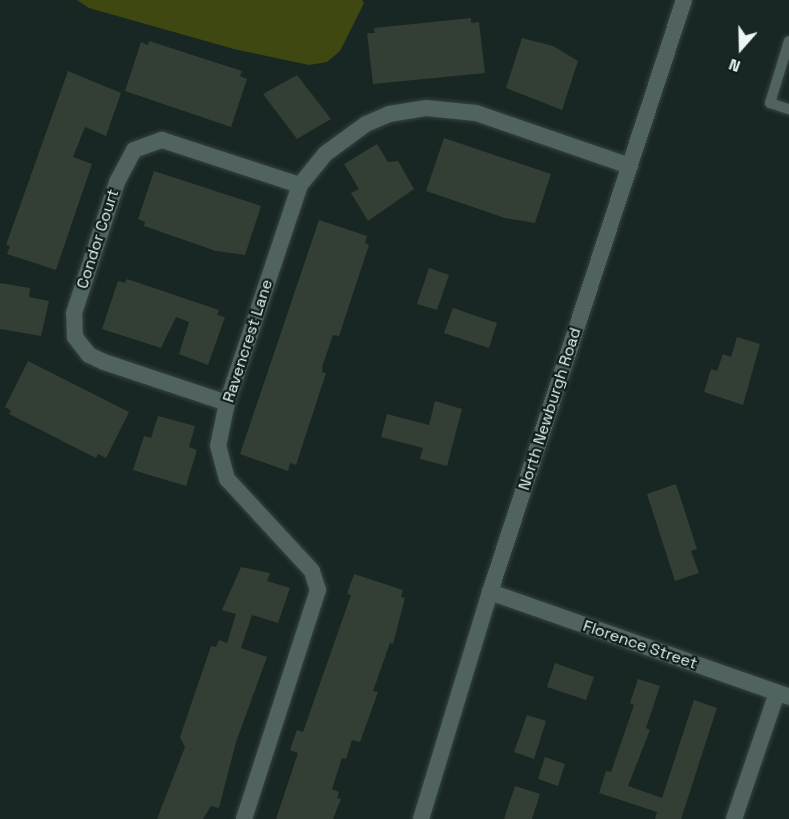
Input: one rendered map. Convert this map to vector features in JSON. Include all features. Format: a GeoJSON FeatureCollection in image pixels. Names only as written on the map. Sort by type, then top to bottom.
{"type":"FeatureCollection","features":[{"type":"Feature","properties":{"kind":"street","name":"North Newburgh Road"},"geometry":{"type":"LineString","coordinates":[[422,819],[490,592],[684,0]]}},
{"type":"Feature","properties":{"kind":"street","name":"Ravencrest Lane"},"geometry":{"type":"LineString","coordinates":[[244,819],[318,590],[312,571],[223,473],[218,446],[227,403],[300,185],[325,154],[366,124],[389,114],[426,108],[476,113],[630,166]]}},
{"type":"Feature","properties":{"kind":"street","name":"Condor Court"},"geometry":{"type":"LineString","coordinates":[[227,403],[104,362],[89,355],[75,337],[74,313],[117,182],[134,150],[162,140],[300,185]]}},
{"type":"Feature","properties":{"kind":"street","name":"Florence Street"},"geometry":{"type":"LineString","coordinates":[[490,592],[783,695]]}},
{"type":"Feature","properties":{"kind":"street"},"geometry":{"type":"LineString","coordinates":[[734,819],[783,695]]}},
{"type":"Feature","properties":{"kind":"lane"},"geometry":{"type":"LineString","coordinates":[[789,41],[770,103],[789,109]]}},
{"type":"Feature","properties":{"kind":"green space"},"geometry":{"type":"Polygon","coordinates":[[[77,0],[362,0],[364,3],[340,51],[327,62],[309,65],[234,49],[89,8],[77,0]]]}},
{"type":"Feature","properties":{"kind":"building"},"geometry":{"type":"Polygon","coordinates":[[[471,18],[471,23],[479,22],[485,73],[373,84],[367,33],[375,33],[374,28],[471,18]]]}},
{"type":"Feature","properties":{"kind":"building"},"geometry":{"type":"Polygon","coordinates":[[[522,38],[553,46],[578,61],[562,110],[506,88],[522,38]]]}},
{"type":"Feature","properties":{"kind":"building"},"geometry":{"type":"Polygon","coordinates":[[[149,41],[242,71],[240,76],[247,79],[231,127],[125,91],[141,42],[148,45],[149,41]]]}},
{"type":"Feature","properties":{"kind":"building"},"geometry":{"type":"Polygon","coordinates":[[[68,71],[121,93],[106,136],[85,127],[73,157],[92,164],[56,270],[7,254],[10,246],[6,245],[68,71]]]}},
{"type":"Feature","properties":{"kind":"building"},"geometry":{"type":"Polygon","coordinates":[[[297,75],[331,119],[297,139],[263,94],[297,75]]]}},
{"type":"Feature","properties":{"kind":"building"},"geometry":{"type":"Polygon","coordinates":[[[444,138],[551,174],[535,223],[505,218],[426,191],[444,138]]]}},
{"type":"Feature","properties":{"kind":"building"},"geometry":{"type":"Polygon","coordinates":[[[377,144],[388,162],[398,161],[414,189],[368,221],[351,193],[359,189],[344,164],[377,144]]]}},
{"type":"Feature","properties":{"kind":"building"},"geometry":{"type":"Polygon","coordinates":[[[154,171],[261,206],[245,255],[216,251],[144,226],[145,222],[138,219],[154,171]]]}},
{"type":"Feature","properties":{"kind":"building"},"geometry":{"type":"Polygon","coordinates":[[[319,220],[367,236],[365,243],[369,245],[339,336],[333,335],[323,364],[322,372],[326,373],[296,465],[290,463],[288,471],[240,454],[319,220]]]}},
{"type":"Feature","properties":{"kind":"building"},"geometry":{"type":"Polygon","coordinates":[[[429,268],[449,275],[437,310],[417,304],[429,268]]]}},
{"type":"Feature","properties":{"kind":"building"},"geometry":{"type":"Polygon","coordinates":[[[127,279],[219,310],[217,315],[225,317],[208,365],[179,354],[189,322],[176,317],[161,348],[102,329],[118,281],[125,283],[127,279]]]}},
{"type":"Feature","properties":{"kind":"building"},"geometry":{"type":"Polygon","coordinates":[[[0,283],[30,288],[29,297],[49,301],[41,336],[0,329],[0,283]]]}},
{"type":"Feature","properties":{"kind":"building"},"geometry":{"type":"Polygon","coordinates":[[[453,308],[497,323],[489,348],[444,333],[453,308]]]}},
{"type":"Feature","properties":{"kind":"building"},"geometry":{"type":"Polygon","coordinates":[[[737,337],[760,344],[743,405],[704,392],[711,369],[717,371],[723,354],[731,357],[737,337]]]}},
{"type":"Feature","properties":{"kind":"building"},"geometry":{"type":"Polygon","coordinates":[[[28,361],[129,412],[106,458],[98,454],[96,458],[9,414],[11,411],[5,407],[28,361]]]}},
{"type":"Feature","properties":{"kind":"building"},"geometry":{"type":"Polygon","coordinates":[[[435,401],[462,409],[447,466],[420,459],[423,448],[381,437],[387,414],[429,425],[435,401]]]}},
{"type":"Feature","properties":{"kind":"building"},"geometry":{"type":"Polygon","coordinates":[[[158,416],[195,426],[189,447],[197,450],[186,486],[133,470],[144,436],[151,438],[158,416]]]}},
{"type":"Feature","properties":{"kind":"building"},"geometry":{"type":"Polygon","coordinates":[[[676,484],[697,549],[691,551],[699,573],[675,581],[647,494],[676,484]]]}},
{"type":"Feature","properties":{"kind":"building"},"geometry":{"type":"Polygon","coordinates":[[[241,567],[270,573],[267,581],[290,588],[278,623],[252,615],[241,648],[267,657],[236,742],[219,808],[211,806],[203,819],[157,819],[185,747],[180,737],[211,646],[216,647],[219,640],[227,643],[236,614],[222,610],[241,567]]]}},
{"type":"Feature","properties":{"kind":"building"},"geometry":{"type":"Polygon","coordinates":[[[354,574],[403,590],[401,597],[405,598],[393,644],[390,643],[373,691],[378,692],[360,742],[352,740],[346,759],[342,758],[332,789],[339,792],[337,798],[341,799],[333,819],[276,819],[298,753],[290,750],[297,730],[303,732],[351,595],[347,594],[354,574]]]}},
{"type":"Feature","properties":{"kind":"building"},"geometry":{"type":"Polygon","coordinates":[[[555,663],[594,677],[586,700],[547,687],[555,663]]]}},
{"type":"Feature","properties":{"kind":"building"},"geometry":{"type":"Polygon","coordinates":[[[638,679],[660,686],[646,728],[650,730],[628,786],[662,798],[694,700],[717,708],[681,819],[655,819],[657,812],[599,793],[606,771],[611,772],[634,705],[630,703],[638,679]]]}},
{"type":"Feature","properties":{"kind":"building"},"geometry":{"type":"Polygon","coordinates":[[[527,715],[546,721],[534,759],[514,752],[527,715]]]}},
{"type":"Feature","properties":{"kind":"building"},"geometry":{"type":"Polygon","coordinates":[[[545,757],[565,764],[558,786],[538,779],[545,757]]]}},
{"type":"Feature","properties":{"kind":"building"},"geometry":{"type":"Polygon","coordinates":[[[515,786],[540,794],[532,819],[504,819],[515,786]]]}}]}
